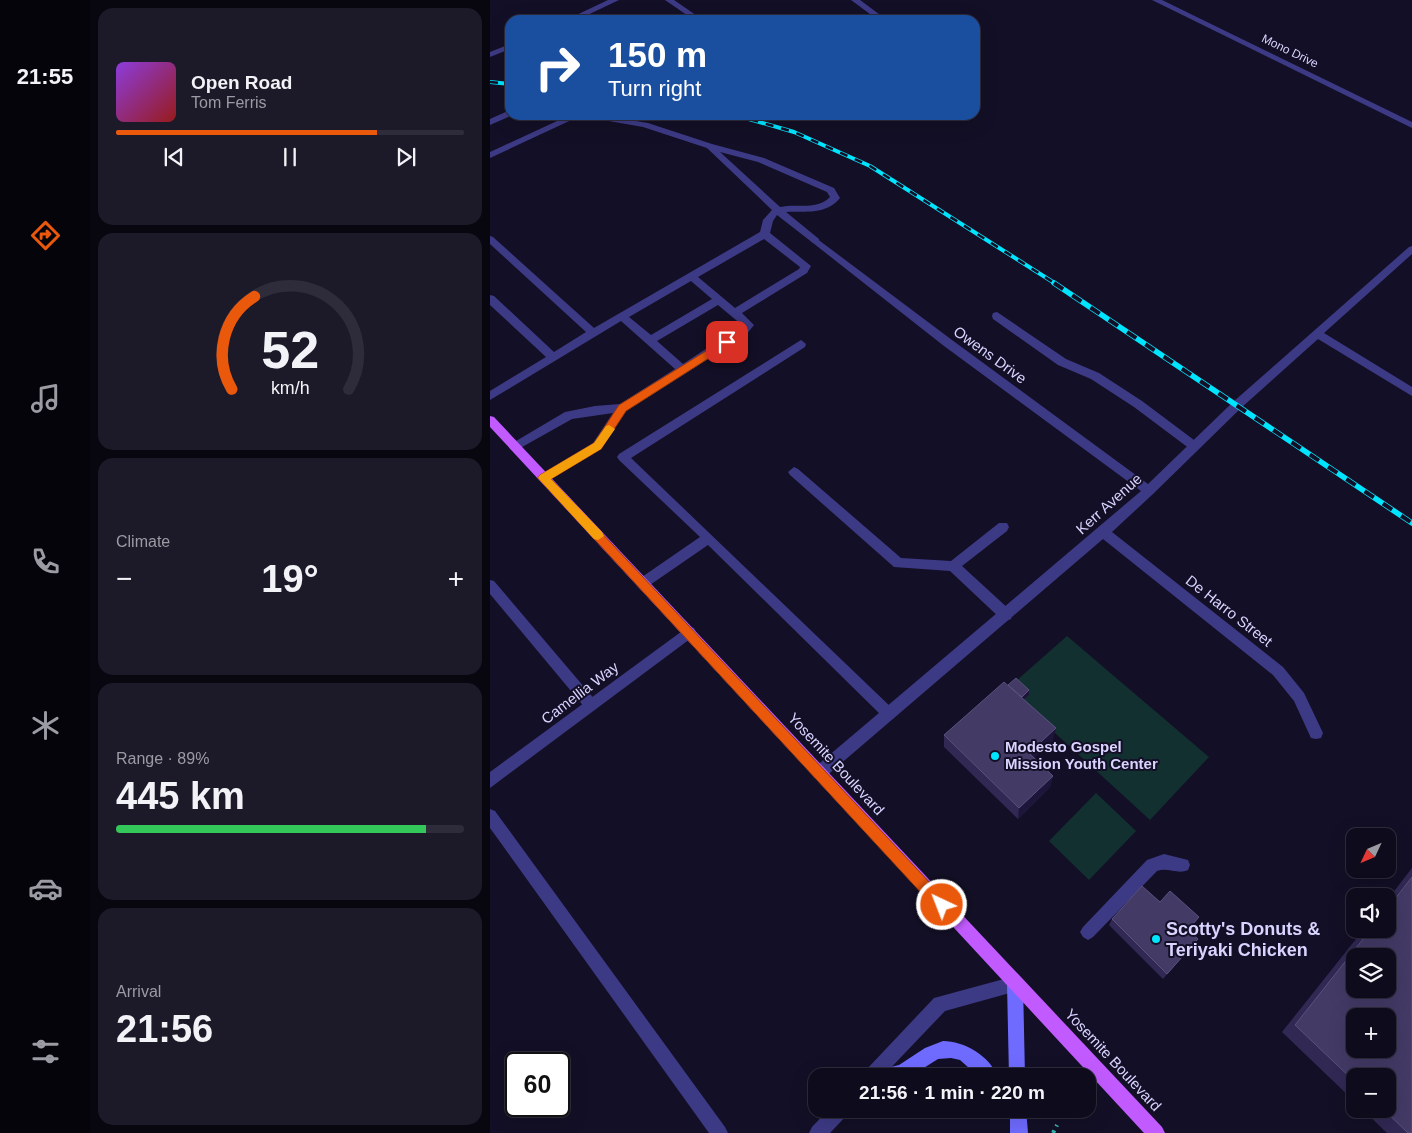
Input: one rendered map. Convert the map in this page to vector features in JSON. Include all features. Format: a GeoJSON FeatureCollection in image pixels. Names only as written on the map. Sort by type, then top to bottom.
{"type":"FeatureCollection","features":[{"type":"Feature","properties":{"kind":"main road","name":"Yosemite Boulevard"},"geometry":{"type":"LineString","coordinates":[[490,420],[1156,1133]]}},
{"type":"Feature","properties":{"kind":"main road"},"geometry":{"type":"LineString","coordinates":[[1015,984],[1018,1068]]}},
{"type":"Feature","properties":{"kind":"main road"},"geometry":{"type":"LineString","coordinates":[[909,1068],[935,1052],[942,1050],[966,1054],[982,1068]]}},
{"type":"Feature","properties":{"kind":"main road"},"geometry":{"type":"LineString","coordinates":[[1012,1118],[1019,1132]]}},
{"type":"Feature","properties":{"kind":"main road"},"geometry":{"type":"LineString","coordinates":[[1018,1118],[1019,1132]]}},
{"type":"Feature","properties":{"kind":"street"},"geometry":{"type":"LineString","coordinates":[[581,15],[615,0]]}},
{"type":"Feature","properties":{"kind":"street"},"geometry":{"type":"LineString","coordinates":[[669,0],[692,15]]}},
{"type":"Feature","properties":{"kind":"street"},"geometry":{"type":"LineString","coordinates":[[855,0],[876,15]]}},
{"type":"Feature","properties":{"kind":"street","name":"Mono Drive"},"geometry":{"type":"LineString","coordinates":[[1156,0],[1412,125]]}},
{"type":"Feature","properties":{"kind":"street"},"geometry":{"type":"LineString","coordinates":[[490,55],[505,48]]}},
{"type":"Feature","properties":{"kind":"street"},"geometry":{"type":"LineString","coordinates":[[490,110],[505,112]]}},
{"type":"Feature","properties":{"kind":"street"},"geometry":{"type":"LineString","coordinates":[[490,122],[505,115]]}},
{"type":"Feature","properties":{"kind":"street"},"geometry":{"type":"LineString","coordinates":[[490,156],[566,120]]}},
{"type":"Feature","properties":{"kind":"street"},"geometry":{"type":"LineString","coordinates":[[614,120],[645,125],[708,146],[761,160],[830,190],[835,198],[831,204],[817,209],[790,208],[778,211],[766,225],[765,234]]}},
{"type":"Feature","properties":{"kind":"street","name":"Owens Drive"},"geometry":{"type":"LineString","coordinates":[[708,146],[778,211],[816,241],[948,343],[1149,491]]}},
{"type":"Feature","properties":{"kind":"street"},"geometry":{"type":"LineString","coordinates":[[490,396],[593,333],[765,234]]}},
{"type":"Feature","properties":{"kind":"street"},"geometry":{"type":"LineString","coordinates":[[735,313],[803,271],[806,266],[765,234]]}},
{"type":"Feature","properties":{"kind":"street"},"geometry":{"type":"LineString","coordinates":[[490,239],[593,333]]}},
{"type":"Feature","properties":{"kind":"street","name":"Kerr Avenue"},"geometry":{"type":"LineString","coordinates":[[819,774],[1103,532],[1316,333],[1412,249]]}},
{"type":"Feature","properties":{"kind":"street"},"geometry":{"type":"LineString","coordinates":[[544,478],[597,446],[622,408],[742,332],[749,325],[692,277]]}},
{"type":"Feature","properties":{"kind":"street"},"geometry":{"type":"LineString","coordinates":[[490,299],[536,343],[554,357]]}},
{"type":"Feature","properties":{"kind":"street"},"geometry":{"type":"LineString","coordinates":[[650,340],[718,300]]}},
{"type":"Feature","properties":{"kind":"street"},"geometry":{"type":"LineString","coordinates":[[996,316],[1062,362],[1095,376],[1194,446]]}},
{"type":"Feature","properties":{"kind":"street"},"geometry":{"type":"LineString","coordinates":[[623,317],[682,370]]}},
{"type":"Feature","properties":{"kind":"street"},"geometry":{"type":"LineString","coordinates":[[1316,333],[1412,392]]}},
{"type":"Feature","properties":{"kind":"street"},"geometry":{"type":"LineString","coordinates":[[801,344],[624,457],[889,714]]}},
{"type":"Feature","properties":{"kind":"street"},"geometry":{"type":"LineString","coordinates":[[515,448],[569,415],[595,410],[622,408]]}},
{"type":"Feature","properties":{"kind":"street"},"geometry":{"type":"LineString","coordinates":[[794,472],[898,563],[953,566],[1006,615]]}},
{"type":"Feature","properties":{"kind":"street"},"geometry":{"type":"LineString","coordinates":[[953,566],[1003,526]]}},
{"type":"Feature","properties":{"kind":"street","name":"De Harro Street"},"geometry":{"type":"LineString","coordinates":[[1103,532],[1278,672],[1299,697],[1316,733]]}},
{"type":"Feature","properties":{"kind":"street"},"geometry":{"type":"LineString","coordinates":[[643,583],[709,538]]}},
{"type":"Feature","properties":{"kind":"street"},"geometry":{"type":"LineString","coordinates":[[490,585],[591,705]]}},
{"type":"Feature","properties":{"kind":"street","name":"Camellia Way"},"geometry":{"type":"LineString","coordinates":[[490,781],[689,632]]}},
{"type":"Feature","properties":{"kind":"street"},"geometry":{"type":"LineString","coordinates":[[490,816],[719,1133]]}},
{"type":"Feature","properties":{"kind":"street"},"geometry":{"type":"LineString","coordinates":[[1088,932],[1152,866],[1164,861],[1183,865]]}},
{"type":"Feature","properties":{"kind":"street"},"geometry":{"type":"LineString","coordinates":[[880,1068],[940,1004],[1015,984]]}},
{"type":"Feature","properties":{"kind":"street"},"geometry":{"type":"LineString","coordinates":[[818,1133],[832,1118]]}},
{"type":"Feature","properties":{"kind":"path"},"geometry":{"type":"LineString","coordinates":[[1052,1132],[1057,1125]]}},
{"type":"Feature","properties":{"kind":"green space"},"geometry":{"type":"Polygon","coordinates":[[[1067,636],[1209,757],[1150,820],[1021,702],[1015,682],[1067,636]]]}},
{"type":"Feature","properties":{"kind":"green space"},"geometry":{"type":"Polygon","coordinates":[[[1096,793],[1136,831],[1089,880],[1049,841],[1096,793]]]}},
{"type":"Feature","properties":{"kind":"building"},"geometry":{"type":"Polygon","coordinates":[[[1016,678],[1029,690],[1022,697],[1008,685],[1016,678]]]}},
{"type":"Feature","properties":{"kind":"building","name":"Modesto Gospel Mission Youth Center"},"geometry":{"type":"Polygon","coordinates":[[[1004,682],[1056,728],[1029,753],[1053,776],[1019,808],[944,735],[1004,682]]]}},
{"type":"Feature","properties":{"kind":"building"},"geometry":{"type":"Polygon","coordinates":[[[1412,877],[1412,1133],[1408,1133],[1392,1118],[1396,1118],[1396,1068],[1346,1068],[1346,1073],[1295,1025],[1346,961],[1346,998],[1396,998],[1396,948],[1356,948],[1364,938],[1396,938],[1396,898],[1412,877]]]}},
{"type":"Feature","properties":{"kind":"building","name":"Scotty's Donuts & Teriyaki Chicken"},"geometry":{"type":"Polygon","coordinates":[[[1142,886],[1160,902],[1170,891],[1199,917],[1188,930],[1198,939],[1167,974],[1112,919],[1142,886]]]}},
{"type":"Feature","properties":{"kind":"railway"},"geometry":{"type":"LineString","coordinates":[[490,82],[505,84]]}},
{"type":"Feature","properties":{"kind":"railway"},"geometry":{"type":"LineString","coordinates":[[752,120],[794,132],[870,166],[1056,284]]}},
{"type":"Feature","properties":{"kind":"railway"},"geometry":{"type":"LineString","coordinates":[[1054,283],[1412,523]]}},
{"type":"Feature","properties":{"kind":"slow traffic"},"geometry":{"type":"LineString","coordinates":[[598,536],[544,478],[597,446],[609,429]]}},
{"type":"Feature","properties":{"kind":"place","name":"Modesto Gospel Mission Youth Center"},"geometry":{"type":"Point","coordinates":[995,756]}},
{"type":"Feature","properties":{"kind":"place","name":"Scotty's Donuts & Teriyaki Chicken"},"geometry":{"type":"Point","coordinates":[1156,939]}},
{"type":"Feature","properties":{"kind":"route"},"geometry":{"type":"LineString","coordinates":[[727,342],[622,408],[616,420],[597,446],[544,478],[942,905]]}}]}
